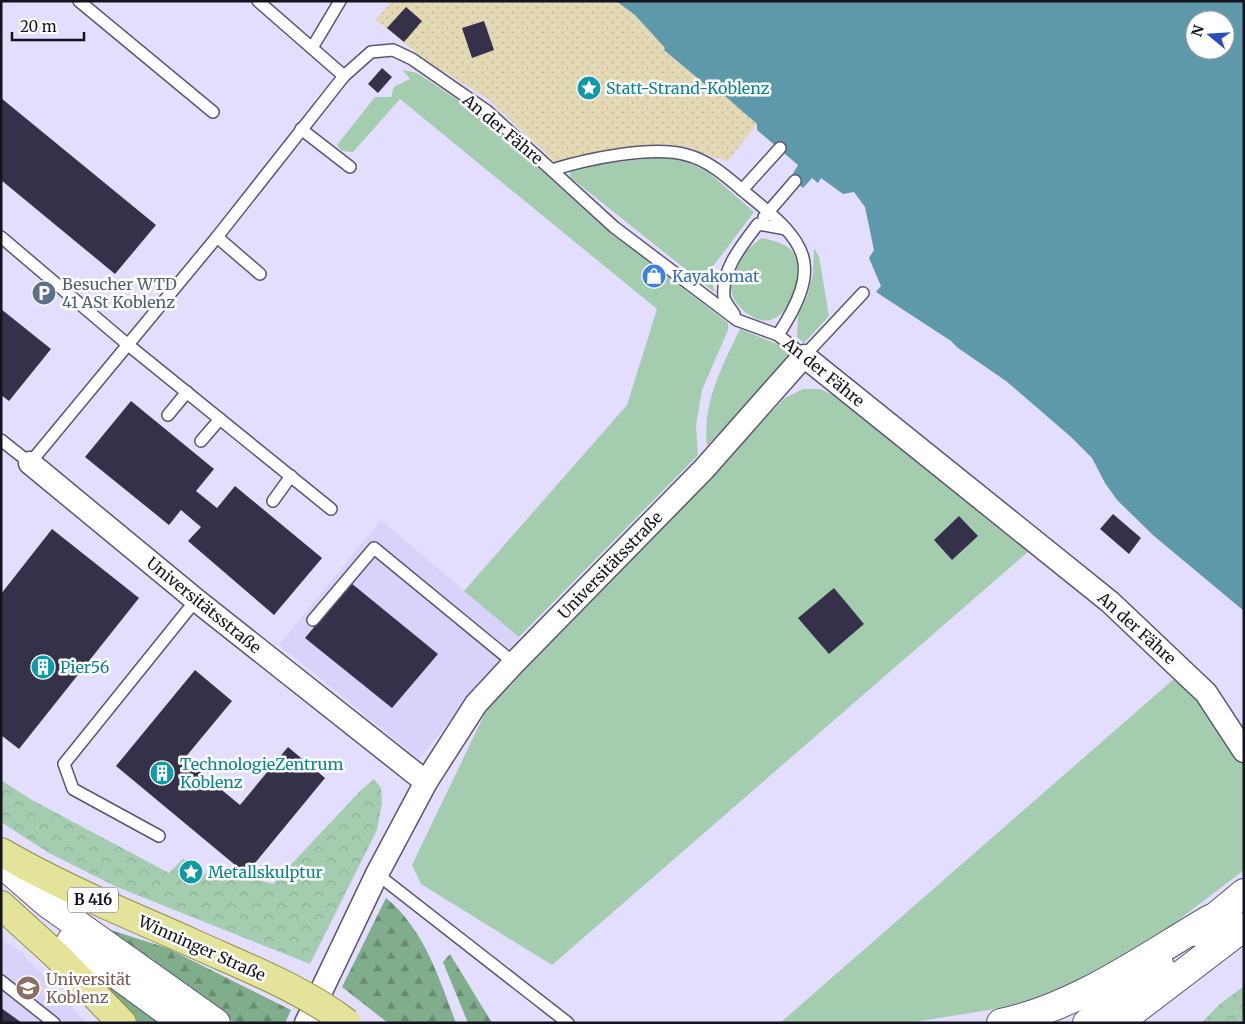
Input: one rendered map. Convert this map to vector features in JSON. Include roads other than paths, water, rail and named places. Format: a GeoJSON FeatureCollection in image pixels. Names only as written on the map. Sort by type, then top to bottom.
{"type":"FeatureCollection","features":[{"type":"Feature","properties":{"kind":"main road","name":"Winninger Straße"},"geometry":{"type":"LineString","coordinates":[[1,852],[67,888],[298,992],[347,1023]]}},
{"type":"Feature","properties":{"kind":"main road"},"geometry":{"type":"LineString","coordinates":[[1,863],[48,903],[216,1023]]}},
{"type":"Feature","properties":{"kind":"main road"},"geometry":{"type":"LineString","coordinates":[[1,890],[183,1023]]}},
{"type":"Feature","properties":{"kind":"main road"},"geometry":{"type":"LineString","coordinates":[[1087,1023],[1164,962],[1210,919],[1244,893]]}},
{"type":"Feature","properties":{"kind":"main road"},"geometry":{"type":"LineString","coordinates":[[1,905],[56,955],[122,1023]]}},
{"type":"Feature","properties":{"kind":"main road"},"geometry":{"type":"LineString","coordinates":[[1001,1023],[1016,1020],[1050,1008],[1092,989],[1210,919]]}},
{"type":"Feature","properties":{"kind":"main road"},"geometry":{"type":"LineString","coordinates":[[1118,1023],[1244,928]]}},
{"type":"Feature","properties":{"kind":"main road"},"geometry":{"type":"LineString","coordinates":[[1149,1023],[1185,987],[1244,941]]}},
{"type":"Feature","properties":{"kind":"street","name":"Universitätsstraße"},"geometry":{"type":"LineString","coordinates":[[306,1023],[378,874],[426,782],[476,704],[704,469],[804,356]]}},
{"type":"Feature","properties":{"kind":"street","name":"An der Fähre"},"geometry":{"type":"LineString","coordinates":[[804,356],[1110,602],[1206,693],[1244,751]]}},
{"type":"Feature","properties":{"kind":"street","name":"Universitätsstraße"},"geometry":{"type":"LineString","coordinates":[[30,462],[196,600],[426,782]]}},
{"type":"Feature","properties":{"kind":"lane"},"geometry":{"type":"LineString","coordinates":[[79,1],[213,112]]}},
{"type":"Feature","properties":{"kind":"lane"},"geometry":{"type":"LineString","coordinates":[[258,1],[344,76]]}},
{"type":"Feature","properties":{"kind":"lane"},"geometry":{"type":"LineString","coordinates":[[312,48],[340,1]]}},
{"type":"Feature","properties":{"kind":"lane","name":"An der Fähre"},"geometry":{"type":"LineString","coordinates":[[30,462],[217,237],[344,76],[371,52],[393,50],[412,59],[487,111],[614,227],[737,320],[778,335],[804,356]]}},
{"type":"Feature","properties":{"kind":"lane"},"geometry":{"type":"LineString","coordinates":[[301,129],[350,167]]}},
{"type":"Feature","properties":{"kind":"lane"},"geometry":{"type":"LineString","coordinates":[[742,190],[780,148]]}},
{"type":"Feature","properties":{"kind":"lane"},"geometry":{"type":"LineString","coordinates":[[552,170],[574,163],[644,152],[667,152],[687,155],[712,166],[786,228],[795,238],[803,255],[805,274],[801,292],[794,310],[778,335]]}},
{"type":"Feature","properties":{"kind":"lane"},"geometry":{"type":"LineString","coordinates":[[737,320],[724,298],[727,270],[758,224],[795,181]]}},
{"type":"Feature","properties":{"kind":"lane"},"geometry":{"type":"LineString","coordinates":[[758,224],[786,228]]}},
{"type":"Feature","properties":{"kind":"lane"},"geometry":{"type":"LineString","coordinates":[[1,237],[128,344],[331,509]]}},
{"type":"Feature","properties":{"kind":"lane"},"geometry":{"type":"LineString","coordinates":[[217,237],[260,274]]}},
{"type":"Feature","properties":{"kind":"lane"},"geometry":{"type":"LineString","coordinates":[[804,356],[863,293]]}},
{"type":"Feature","properties":{"kind":"lane"},"geometry":{"type":"LineString","coordinates":[[168,415],[187,392]]}},
{"type":"Feature","properties":{"kind":"lane"},"geometry":{"type":"LineString","coordinates":[[201,441],[220,419]]}},
{"type":"Feature","properties":{"kind":"lane"},"geometry":{"type":"LineString","coordinates":[[1,440],[30,462]]}},
{"type":"Feature","properties":{"kind":"lane"},"geometry":{"type":"LineString","coordinates":[[273,501],[291,476]]}},
{"type":"Feature","properties":{"kind":"lane"},"geometry":{"type":"LineString","coordinates":[[314,620],[374,548],[514,664]]}},
{"type":"Feature","properties":{"kind":"lane"},"geometry":{"type":"LineString","coordinates":[[159,836],[72,790],[64,764],[196,600]]}},
{"type":"Feature","properties":{"kind":"lane"},"geometry":{"type":"LineString","coordinates":[[378,874],[568,1023]]}},
{"type":"Feature","properties":{"kind":"lane"},"geometry":{"type":"LineString","coordinates":[[1,981],[54,1023]]}},
{"type":"Feature","properties":{"kind":"water"},"geometry":{"type":"Polygon","coordinates":[[[616,1],[1244,1],[1244,611],[1154,536],[1117,500],[1105,483],[1092,458],[1071,437],[1006,381],[958,348],[951,341],[876,292],[881,286],[869,258],[874,250],[865,207],[854,192],[843,194],[821,178],[818,183],[812,178],[803,188],[791,177],[798,165],[757,130],[757,124],[725,96],[720,97],[664,50],[665,48],[635,15],[616,1]]]}},
{"type":"Feature","properties":{"kind":"place","name":"Statt-Strand-Koblenz"},"geometry":{"type":"Point","coordinates":[589,88]}},
{"type":"Feature","properties":{"kind":"place","name":"Kayakomat"},"geometry":{"type":"Point","coordinates":[654,276]}},
{"type":"Feature","properties":{"kind":"place","name":"Besucher WTD 41 ASt Koblenz"},"geometry":{"type":"Point","coordinates":[44,293]}},
{"type":"Feature","properties":{"kind":"place","name":"Pier56"},"geometry":{"type":"Point","coordinates":[43,667]}},
{"type":"Feature","properties":{"kind":"place","name":"TechnologieZentrum Koblenz"},"geometry":{"type":"Point","coordinates":[162,773]}},
{"type":"Feature","properties":{"kind":"place","name":"Metallskulptur"},"geometry":{"type":"Point","coordinates":[191,872]}},
{"type":"Feature","properties":{"kind":"place","name":"Universität Koblenz"},"geometry":{"type":"Point","coordinates":[28,988]}}]}
